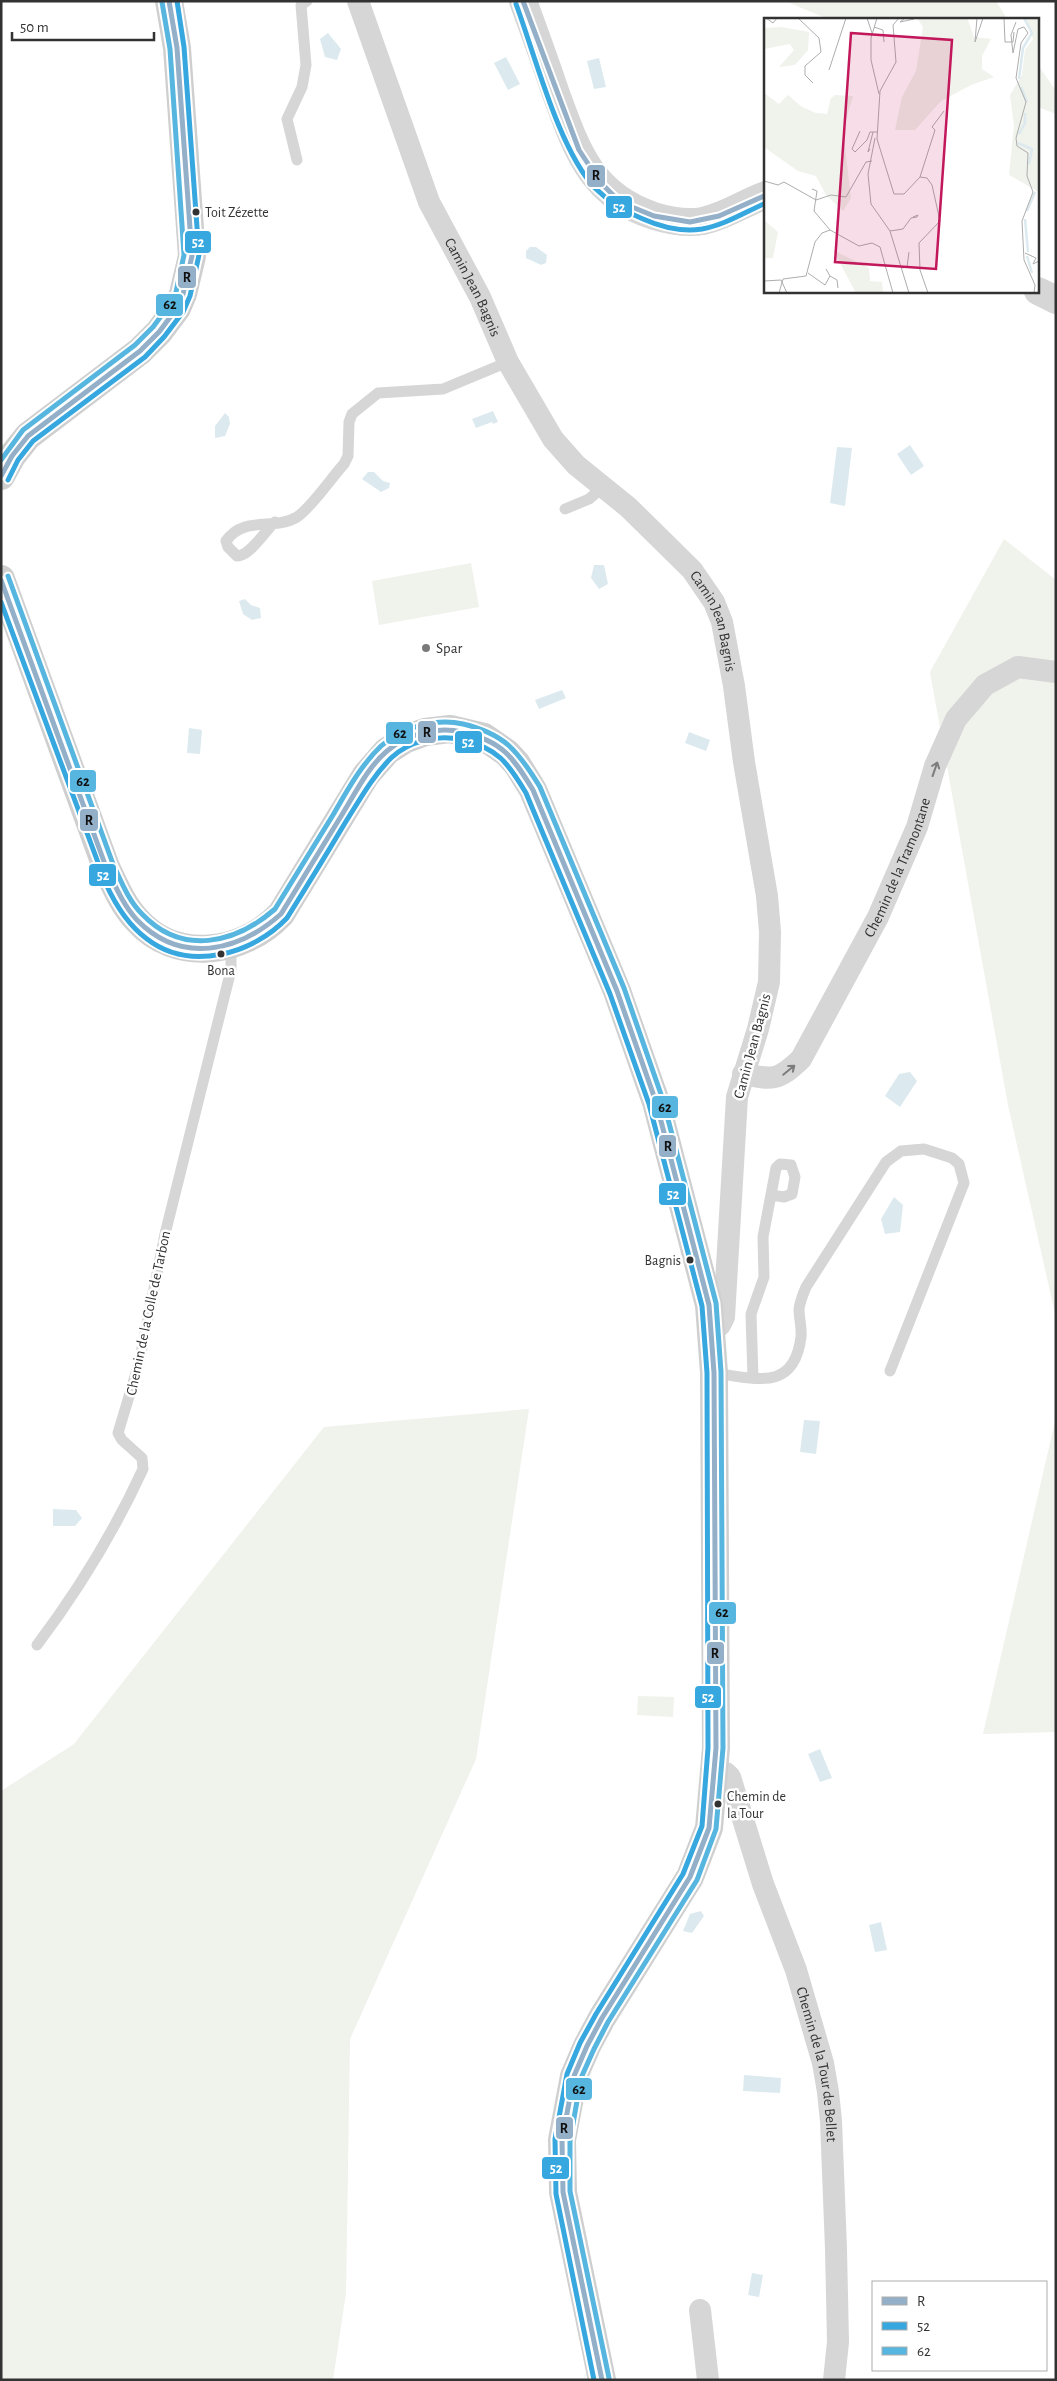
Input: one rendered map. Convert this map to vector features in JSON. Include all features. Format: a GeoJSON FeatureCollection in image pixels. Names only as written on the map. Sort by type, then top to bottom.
{"type":"FeatureCollection","features":[{"type":"Feature","properties":{"kind":"main road"},"geometry":{"type":"LineString","coordinates":[[1,476],[12,456],[28,436],[140,351],[159,332],[177,308],[183,294],[192,256],[177,48],[169,1]]}},
{"type":"Feature","properties":{"kind":"main road"},"geometry":{"type":"LineString","coordinates":[[1,579],[103,858],[122,900],[136,920],[159,938],[185,947],[219,948],[231,946],[264,930],[281,914],[366,775],[387,751],[406,740],[438,729],[471,732],[496,744],[517,764],[533,790],[633,1032],[656,1102],[694,1246],[708,1305],[712,1332],[714,1373],[715,1772],[709,1828],[704,1846],[690,1877],[602,2018],[574,2076],[566,2111],[562,2140],[562,2192],[602,2380]]}},
{"type":"Feature","properties":{"kind":"street","name":"Camin Jean Bagnis"},"geometry":{"type":"LineString","coordinates":[[358,1],[429,202],[480,298],[508,362],[553,440],[576,465],[628,507],[692,570],[714,602],[722,622],[767,896],[770,932],[769,982],[758,1029],[736,1097],[724,1317],[720,1325],[712,1332]]}},
{"type":"Feature","properties":{"kind":"street"},"geometry":{"type":"LineString","coordinates":[[523,1],[576,148],[601,184],[614,195],[640,211],[671,222],[703,221],[736,210],[764,196]]}},
{"type":"Feature","properties":{"kind":"street"},"geometry":{"type":"LineString","coordinates":[[1040,292],[1056,300]]}},
{"type":"Feature","properties":{"kind":"street","name":"Chemin de la Tramontane"},"geometry":{"type":"LineString","coordinates":[[742,1074],[765,1078],[784,1075],[801,1060],[878,917],[916,827],[935,766],[956,720],[985,685],[1018,668],[1056,672]]}},
{"type":"Feature","properties":{"kind":"street","name":"Chemin de la Tour de Bellet"},"geometry":{"type":"LineString","coordinates":[[715,1772],[726,1774],[730,1777],[770,1904],[796,1970],[823,2063],[831,2121],[833,2160],[838,2342],[834,2380]]}},
{"type":"Feature","properties":{"kind":"street"},"geometry":{"type":"LineString","coordinates":[[700,2310],[708,2380]]}},
{"type":"Feature","properties":{"kind":"lane"},"geometry":{"type":"LineString","coordinates":[[297,160],[287,119],[302,87],[306,65],[301,5],[308,1]]}},
{"type":"Feature","properties":{"kind":"lane"},"geometry":{"type":"LineString","coordinates":[[275,522],[289,520],[302,513],[344,464],[348,456],[349,422],[352,414],[378,393],[443,389],[508,362]]}},
{"type":"Feature","properties":{"kind":"lane"},"geometry":{"type":"LineString","coordinates":[[565,510],[589,499],[603,487]]}},
{"type":"Feature","properties":{"kind":"lane","name":"Chemin de la Colle de Tarbon"},"geometry":{"type":"LineString","coordinates":[[37,1645],[61,1613],[104,1548],[143,1469],[142,1458],[118,1434],[139,1363],[165,1234],[231,970],[231,946]]}},
{"type":"Feature","properties":{"kind":"lane"},"geometry":{"type":"LineString","coordinates":[[714,1373],[771,1380],[783,1375],[793,1362],[801,1336],[799,1308],[806,1287],[886,1162],[901,1151],[924,1149],[952,1158],[959,1164],[964,1183],[890,1371]]}},
{"type":"Feature","properties":{"kind":"lane"},"geometry":{"type":"LineString","coordinates":[[753,1378],[752,1314],[764,1277],[763,1237],[771,1195]]}},
{"type":"Feature","properties":{"kind":"shaded area"},"geometry":{"type":"Polygon","coordinates":[[[785,1],[996,1],[1006,18],[826,18],[785,1]]]}},
{"type":"Feature","properties":{"kind":"shaded area"},"geometry":{"type":"Polygon","coordinates":[[[328,33],[341,49],[337,60],[325,57],[320,39],[328,33]]]}},
{"type":"Feature","properties":{"kind":"shaded area"},"geometry":{"type":"Polygon","coordinates":[[[506,57],[520,84],[508,90],[494,63],[506,57]]]}},
{"type":"Feature","properties":{"kind":"shaded area"},"geometry":{"type":"Polygon","coordinates":[[[599,58],[606,87],[594,89],[587,61],[599,58]]]}},
{"type":"Feature","properties":{"kind":"shaded area"},"geometry":{"type":"Polygon","coordinates":[[[1040,68],[1056,91],[1056,114],[1040,108],[1040,68]]]}},
{"type":"Feature","properties":{"kind":"shaded area"},"geometry":{"type":"Polygon","coordinates":[[[530,247],[536,247],[547,255],[546,263],[541,265],[526,258],[526,251],[530,247]]]}},
{"type":"Feature","properties":{"kind":"shaded area"},"geometry":{"type":"Polygon","coordinates":[[[493,411],[498,422],[493,424],[492,422],[476,428],[472,419],[493,411]]]}},
{"type":"Feature","properties":{"kind":"shaded area"},"geometry":{"type":"Polygon","coordinates":[[[225,413],[229,417],[230,424],[225,436],[215,438],[215,426],[225,413]]]}},
{"type":"Feature","properties":{"kind":"shaded area"},"geometry":{"type":"Polygon","coordinates":[[[910,445],[924,466],[911,475],[897,454],[910,445]]]}},
{"type":"Feature","properties":{"kind":"shaded area"},"geometry":{"type":"Polygon","coordinates":[[[837,447],[852,448],[845,506],[830,503],[837,447]]]}},
{"type":"Feature","properties":{"kind":"shaded area"},"geometry":{"type":"Polygon","coordinates":[[[368,472],[374,472],[383,481],[390,483],[389,488],[381,492],[362,479],[368,472]]]}},
{"type":"Feature","properties":{"kind":"shaded area"},"geometry":{"type":"Polygon","coordinates":[[[1004,539],[1056,580],[1056,1318],[1008,1105],[930,672],[1004,539]]]}},
{"type":"Feature","properties":{"kind":"shaded area"},"geometry":{"type":"Polygon","coordinates":[[[471,563],[479,607],[379,625],[372,581],[471,563]]]}},
{"type":"Feature","properties":{"kind":"shaded area"},"geometry":{"type":"Polygon","coordinates":[[[594,565],[604,565],[608,584],[599,589],[591,578],[594,565]]]}},
{"type":"Feature","properties":{"kind":"shaded area"},"geometry":{"type":"Polygon","coordinates":[[[245,599],[251,605],[260,608],[261,618],[252,620],[243,614],[239,601],[245,599]]]}},
{"type":"Feature","properties":{"kind":"shaded area"},"geometry":{"type":"Polygon","coordinates":[[[562,690],[566,698],[539,709],[535,700],[562,690]]]}},
{"type":"Feature","properties":{"kind":"shaded area"},"geometry":{"type":"Polygon","coordinates":[[[189,728],[202,730],[200,754],[187,753],[189,728]]]}},
{"type":"Feature","properties":{"kind":"shaded area"},"geometry":{"type":"Polygon","coordinates":[[[689,732],[710,740],[706,751],[685,743],[689,732]]]}},
{"type":"Feature","properties":{"kind":"shaded area"},"geometry":{"type":"Polygon","coordinates":[[[910,1072],[917,1081],[900,1107],[885,1096],[899,1074],[910,1072]]]}},
{"type":"Feature","properties":{"kind":"shaded area"},"geometry":{"type":"Polygon","coordinates":[[[894,1197],[903,1205],[900,1232],[885,1234],[881,1219],[894,1197]]]}},
{"type":"Feature","properties":{"kind":"shaded area"},"geometry":{"type":"Polygon","coordinates":[[[529,1409],[476,1759],[350,2039],[346,2293],[333,2380],[1,2380],[1,1791],[74,1744],[324,1427],[529,1409]]]}},
{"type":"Feature","properties":{"kind":"shaded area"},"geometry":{"type":"Polygon","coordinates":[[[1056,1417],[1056,1732],[983,1734],[1056,1417]]]}},
{"type":"Feature","properties":{"kind":"shaded area"},"geometry":{"type":"Polygon","coordinates":[[[804,1420],[820,1421],[816,1454],[800,1452],[804,1420]]]}},
{"type":"Feature","properties":{"kind":"shaded area"},"geometry":{"type":"Polygon","coordinates":[[[53,1509],[76,1510],[82,1518],[75,1526],[53,1526],[53,1509]]]}},
{"type":"Feature","properties":{"kind":"shaded area"},"geometry":{"type":"Polygon","coordinates":[[[638,1696],[674,1697],[673,1717],[637,1715],[638,1696]]]}},
{"type":"Feature","properties":{"kind":"shaded area"},"geometry":{"type":"Polygon","coordinates":[[[820,1749],[832,1778],[820,1782],[808,1754],[820,1749]]]}},
{"type":"Feature","properties":{"kind":"shaded area"},"geometry":{"type":"Polygon","coordinates":[[[701,1911],[704,1916],[692,1933],[683,1931],[690,1914],[701,1911]]]}},
{"type":"Feature","properties":{"kind":"shaded area"},"geometry":{"type":"Polygon","coordinates":[[[881,1922],[887,1950],[875,1952],[869,1925],[881,1922]]]}},
{"type":"Feature","properties":{"kind":"shaded area"},"geometry":{"type":"Polygon","coordinates":[[[744,2075],[781,2078],[780,2093],[743,2091],[744,2075]]]}},
{"type":"Feature","properties":{"kind":"shaded area"},"geometry":{"type":"Polygon","coordinates":[[[752,2273],[763,2275],[759,2297],[748,2295],[752,2273]]]}},
{"type":"Feature","properties":{"kind":"transit line","name":"R"},"geometry":{"type":"LineString","coordinates":[[1,476],[12,456],[28,436],[140,351],[159,332],[177,308],[183,294],[192,256],[177,48],[169,1]]}},
{"type":"Feature","properties":{"kind":"transit line","name":"52"},"geometry":{"type":"LineString","coordinates":[[8,480],[18,460],[33,441],[145,357],[164,337],[183,312],[190,296],[199,255],[184,47],[177,1]]}},
{"type":"Feature","properties":{"kind":"transit line","name":"R"},"geometry":{"type":"LineString","coordinates":[[523,1],[579,150],[600,182],[614,196],[632,207],[654,216],[690,222],[719,216],[764,196]]}},
{"type":"Feature","properties":{"kind":"transit line","name":"62"},"geometry":{"type":"LineString","coordinates":[[1,460],[23,430],[135,345],[153,327],[170,304],[176,292],[184,255],[170,49],[162,2]]}},
{"type":"Feature","properties":{"kind":"transit line","name":"52"},"geometry":{"type":"LineString","coordinates":[[516,4],[559,127],[582,171],[595,188],[606,198],[624,210],[650,222],[687,230],[719,225],[764,204]]}},
{"type":"Feature","properties":{"kind":"transit line","name":"62"},"geometry":{"type":"LineString","coordinates":[[8,576],[113,864],[133,903],[142,914],[158,927],[174,936],[191,940],[208,940],[226,937],[259,921],[275,909],[355,779],[367,761],[381,746],[389,739],[409,729],[431,723],[453,722],[477,728],[490,733],[509,746],[525,763],[540,787],[624,988],[663,1100],[716,1303],[721,1372],[723,1748],[716,1829],[697,1880],[608,2022],[581,2078],[570,2141],[570,2191],[609,2378]]}},
{"type":"Feature","properties":{"kind":"transit line","name":"R"},"geometry":{"type":"LineString","coordinates":[[1,580],[106,867],[128,908],[137,920],[154,934],[172,943],[191,948],[209,948],[247,937],[264,927],[281,914],[363,780],[380,757],[395,745],[423,733],[452,730],[476,736],[487,740],[505,752],[519,768],[533,790],[617,991],[656,1102],[709,1305],[714,1373],[716,1748],[709,1828],[690,1877],[602,2018],[587,2046],[574,2076],[562,2140],[563,2192],[602,2380]]}},
{"type":"Feature","properties":{"kind":"transit line","name":"52"},"geometry":{"type":"LineString","coordinates":[[1,602],[110,892],[118,907],[140,934],[164,949],[182,955],[201,956],[239,949],[273,931],[287,918],[366,789],[384,765],[406,747],[424,740],[453,738],[485,747],[501,758],[526,793],[610,994],[649,1104],[702,1306],[707,1373],[708,1748],[702,1826],[683,1874],[580,2043],[567,2074],[555,2139],[556,2194],[594,2380]]}},
{"type":"Feature","properties":{"kind":"place","name":"Toit Zézette"},"geometry":{"type":"Point","coordinates":[196,212]}},
{"type":"Feature","properties":{"kind":"place","name":"Spar"},"geometry":{"type":"Point","coordinates":[426,648]}},
{"type":"Feature","properties":{"kind":"place","name":"Bona"},"geometry":{"type":"Point","coordinates":[221,954]}},
{"type":"Feature","properties":{"kind":"place","name":"Bagnis"},"geometry":{"type":"Point","coordinates":[690,1260]}},
{"type":"Feature","properties":{"kind":"place","name":"Chemin de la Tour"},"geometry":{"type":"Point","coordinates":[718,1804]}}]}
